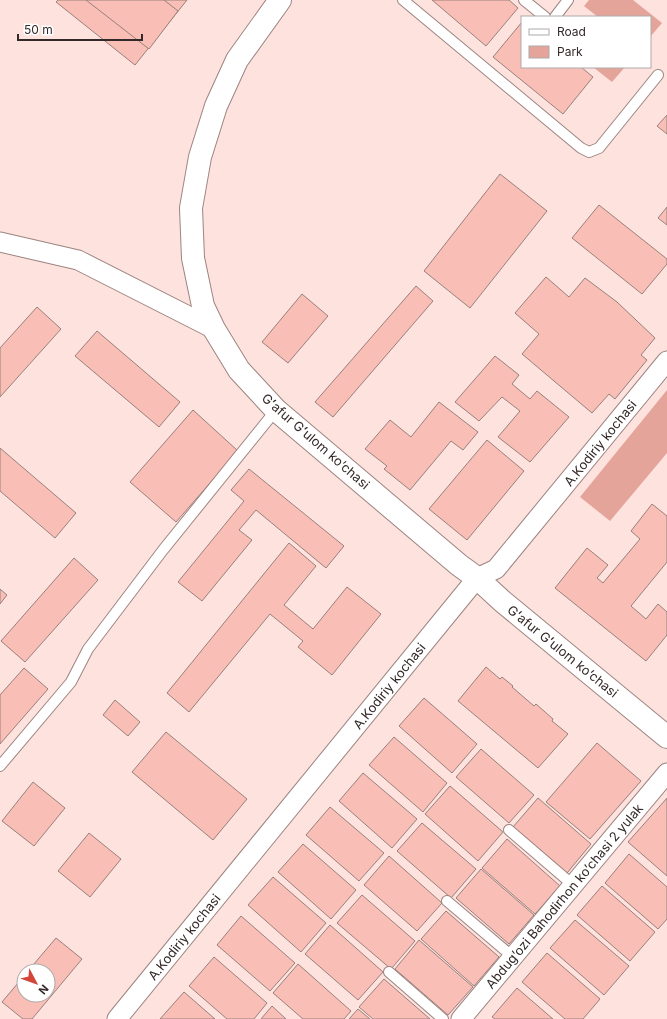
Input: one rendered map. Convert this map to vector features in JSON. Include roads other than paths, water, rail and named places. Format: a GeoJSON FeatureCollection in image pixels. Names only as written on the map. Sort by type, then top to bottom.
{"type":"FeatureCollection","features":[{"type":"Feature","properties":{"kind":"street","name":"Gʻafur Gʻulom ko’chasi"},"geometry":{"type":"LineString","coordinates":[[280,0],[237,60],[216,106],[200,157],[191,208],[193,258],[203,306],[214,329],[239,370],[276,410],[459,565],[477,578],[508,606],[667,737]]}},
{"type":"Feature","properties":{"kind":"street"},"geometry":{"type":"LineString","coordinates":[[0,242],[78,260],[214,329]]}},
{"type":"Feature","properties":{"kind":"street","name":"A.Kodiriy kochasi"},"geometry":{"type":"LineString","coordinates":[[117,1019],[477,578],[496,569],[667,361]]}},
{"type":"Feature","properties":{"kind":"street","name":"Abdug’ozi Bahodirhon ko’chasi 2 yulak"},"geometry":{"type":"LineString","coordinates":[[461,1019],[667,773]]}},
{"type":"Feature","properties":{"kind":"lane"},"geometry":{"type":"LineString","coordinates":[[403,0],[581,148],[589,152],[599,148],[658,75]]}},
{"type":"Feature","properties":{"kind":"lane"},"geometry":{"type":"LineString","coordinates":[[524,0],[544,16]]}},
{"type":"Feature","properties":{"kind":"lane"},"geometry":{"type":"LineString","coordinates":[[556,16],[568,0]]}},
{"type":"Feature","properties":{"kind":"lane"},"geometry":{"type":"LineString","coordinates":[[0,766],[71,682],[88,649],[163,550],[276,410]]}},
{"type":"Feature","properties":{"kind":"lane"},"geometry":{"type":"LineString","coordinates":[[509,830],[573,885]]}},
{"type":"Feature","properties":{"kind":"lane"},"geometry":{"type":"LineString","coordinates":[[447,901],[513,957]]}},
{"type":"Feature","properties":{"kind":"lane"},"geometry":{"type":"LineString","coordinates":[[389,972],[443,1019]]}}]}
